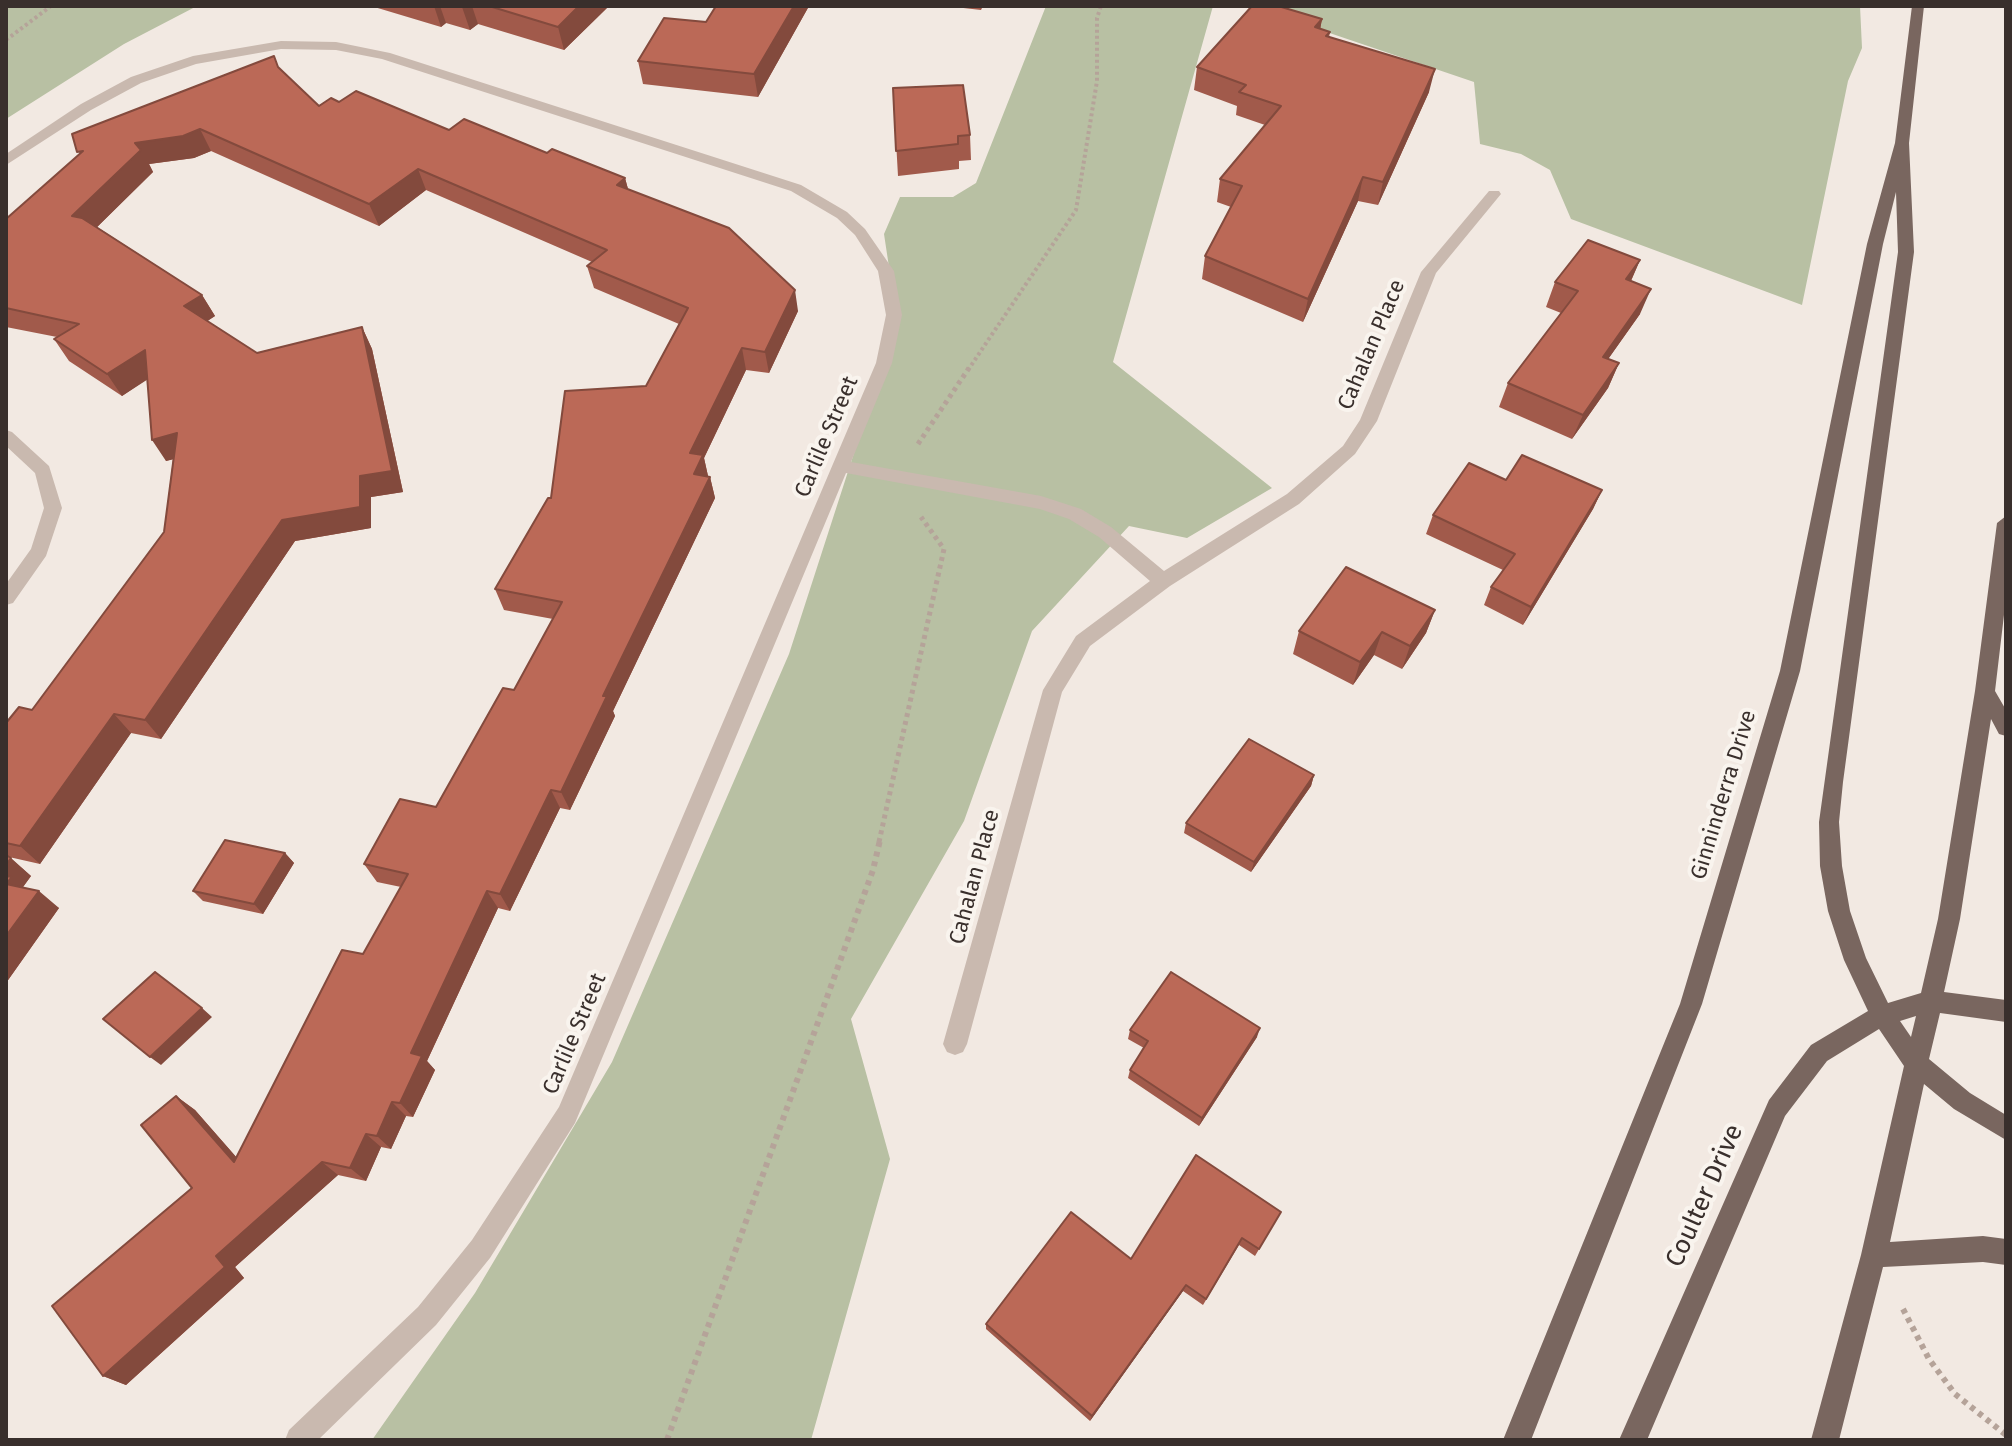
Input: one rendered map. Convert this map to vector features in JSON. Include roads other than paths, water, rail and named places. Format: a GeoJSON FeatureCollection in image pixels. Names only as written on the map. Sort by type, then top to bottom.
{"type":"FeatureCollection","features":[{"type":"Feature","properties":{"kind":"main road","name":"Ginninderra Drive"},"geometry":{"type":"LineString","coordinates":[[1517,1440],[1691,1004],[1790,671],[1875,244],[1902,143],[1918,6]]}},
{"type":"Feature","properties":{"kind":"main road","name":"Ginninderra Drive"},"geometry":{"type":"LineString","coordinates":[[1882,1015],[1855,960],[1839,911],[1831,866],[1829,822],[1906,252],[1902,143]]}},
{"type":"Feature","properties":{"kind":"main road"},"geometry":{"type":"LineString","coordinates":[[1825,1440],[1874,1255],[1949,919],[1985,691],[2006,523]]}},
{"type":"Feature","properties":{"kind":"main road"},"geometry":{"type":"LineString","coordinates":[[1985,691],[2006,728]]}},
{"type":"Feature","properties":{"kind":"main road","name":"Coulter Drive"},"geometry":{"type":"LineString","coordinates":[[1633,1440],[1777,1108],[1819,1053],[1882,1015],[1931,1001],[2006,1011]]}},
{"type":"Feature","properties":{"kind":"main road"},"geometry":{"type":"LineString","coordinates":[[1882,1015],[1916,1063],[1962,1101],[2006,1128]]}},
{"type":"Feature","properties":{"kind":"main road"},"geometry":{"type":"LineString","coordinates":[[1874,1255],[1983,1249],[2006,1252]]}},
{"type":"Feature","properties":{"kind":"street","name":"Carlile Street"},"geometry":{"type":"LineString","coordinates":[[6,161],[86,107],[136,80],[193,60],[251,48],[336,46],[385,56],[796,188],[842,215],[860,232],[886,271],[894,315],[884,363],[567,1115],[481,1249],[427,1316],[299,1440]]}},
{"type":"Feature","properties":{"kind":"street","name":"Cahalan Place"},"geometry":{"type":"LineString","coordinates":[[955,1044],[1053,690],[1083,641],[1163,581],[1293,499],[1349,450],[1368,421],[1429,272],[1494,194]]}},
{"type":"Feature","properties":{"kind":"street"},"geometry":{"type":"LineString","coordinates":[[6,436],[43,470],[53,508],[40,551],[6,598]]}},
{"type":"Feature","properties":{"kind":"street"},"geometry":{"type":"LineString","coordinates":[[841,466],[1041,503],[1075,514],[1105,532],[1163,581]]}}]}
